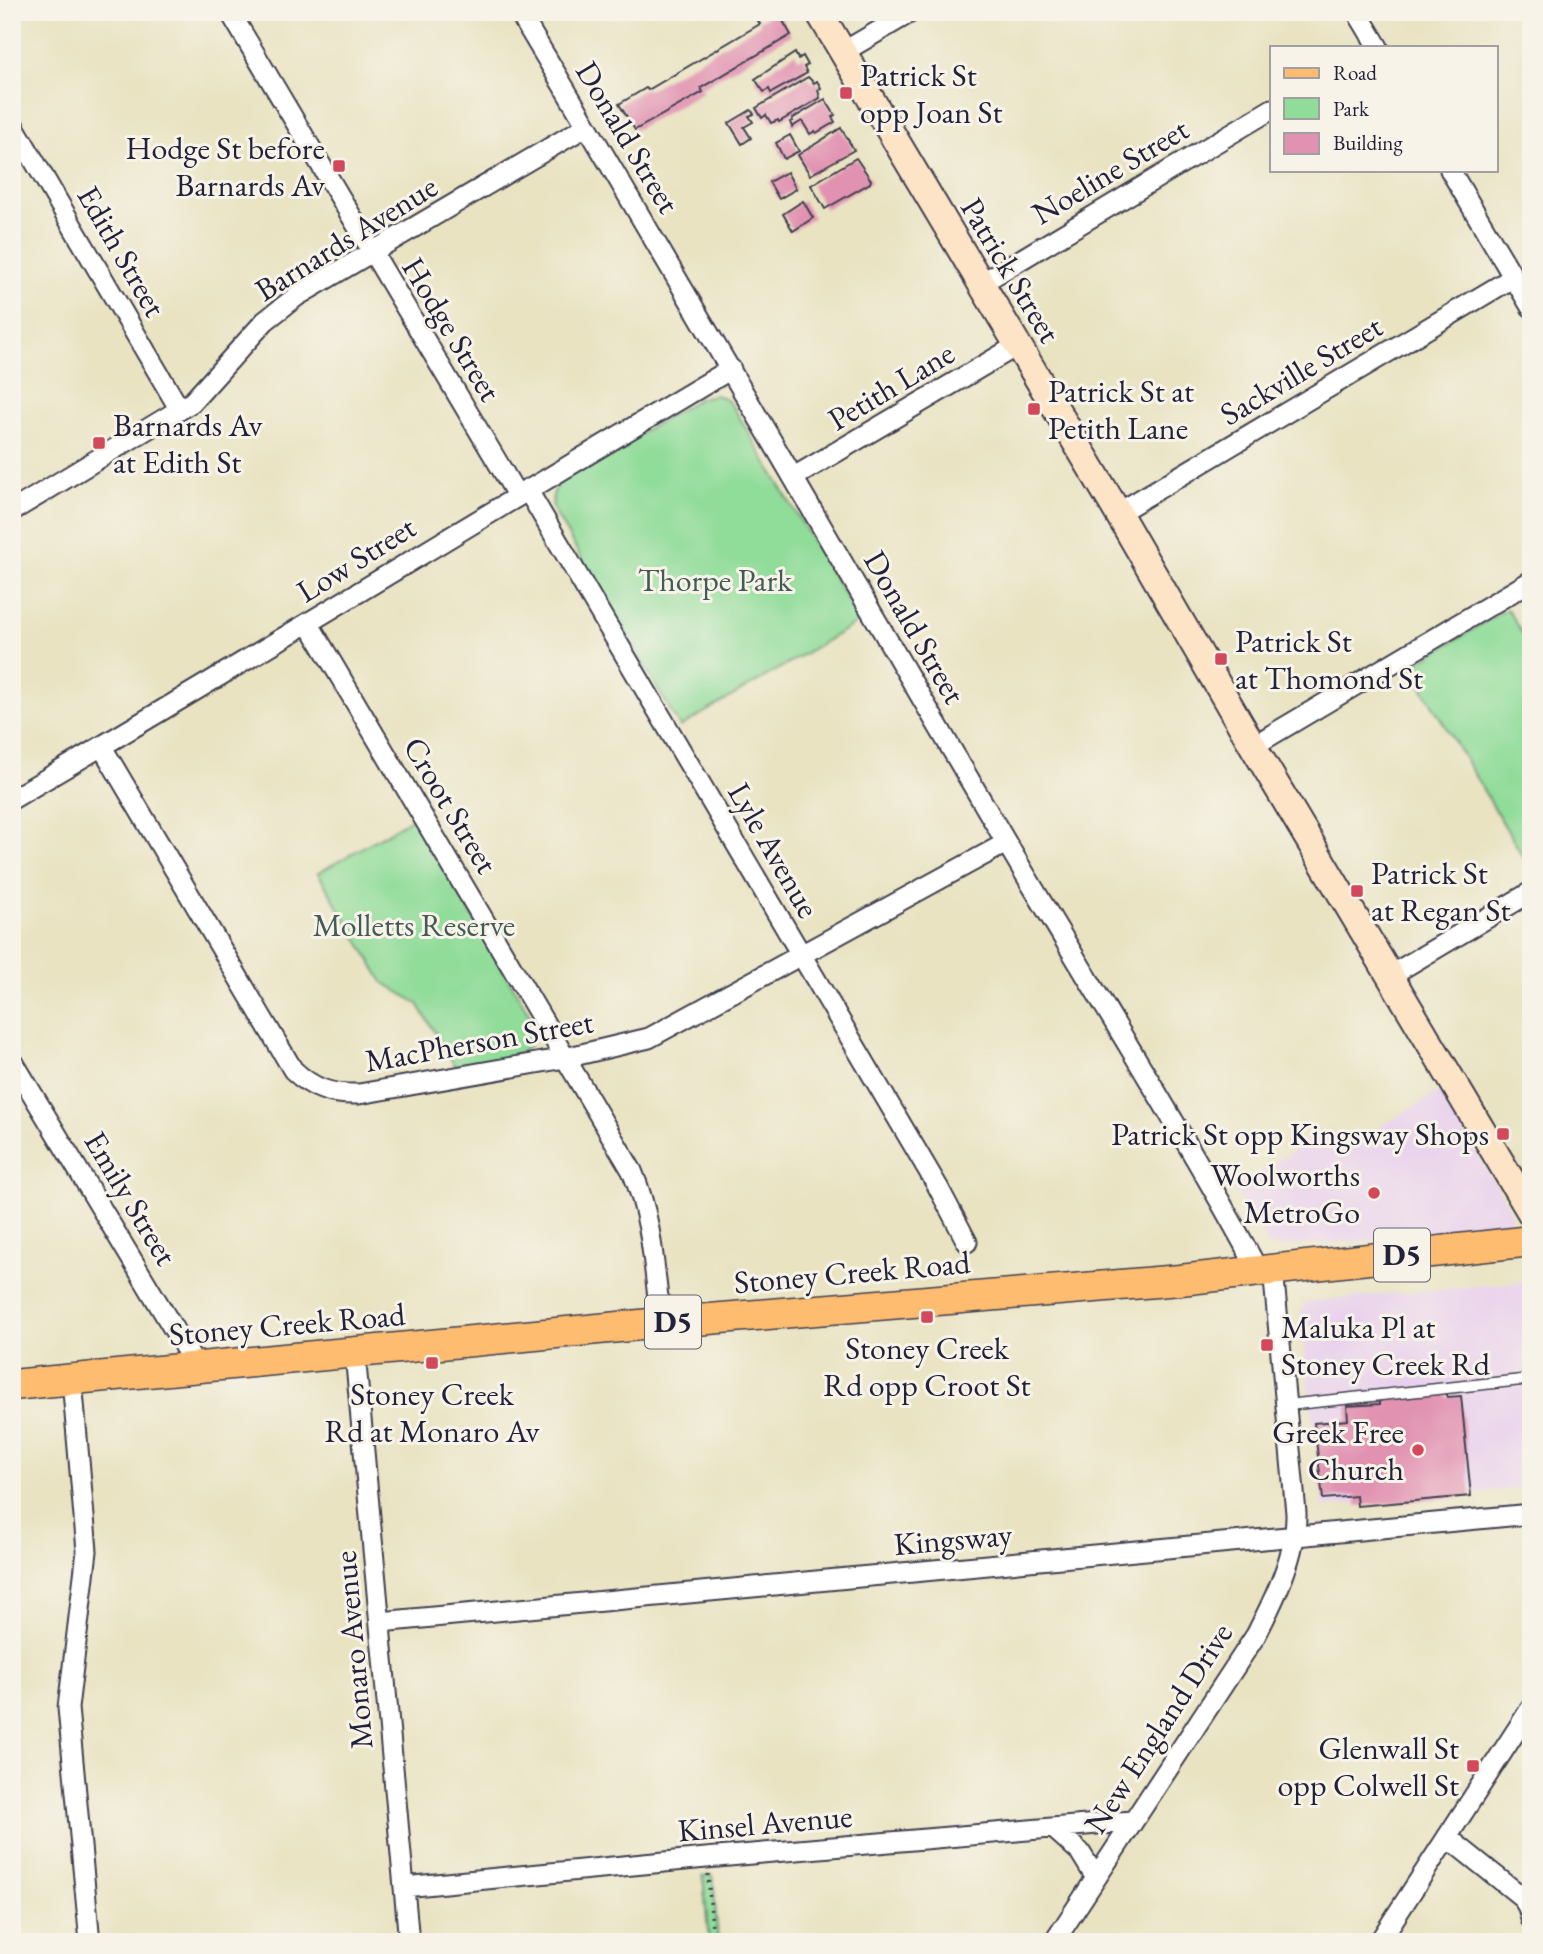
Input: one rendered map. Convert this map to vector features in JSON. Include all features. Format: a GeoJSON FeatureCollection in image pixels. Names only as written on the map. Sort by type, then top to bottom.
{"type":"FeatureCollection","features":[{"type":"Feature","properties":{"kind":"main road","name":"Stoney Creek Road"},"geometry":{"type":"LineString","coordinates":[[12,1385],[661,1323],[1266,1270],[1531,1241]]}},
{"type":"Feature","properties":{"kind":"street","name":"Hodge Street"},"geometry":{"type":"LineString","coordinates":[[230,12],[372,253],[522,492]]}},
{"type":"Feature","properties":{"kind":"street","name":"Donald Street"},"geometry":{"type":"LineString","coordinates":[[519,12],[731,369],[1006,843],[1266,1270]]}},
{"type":"Feature","properties":{"kind":"street","name":"Patrick Street"},"geometry":{"type":"LineString","coordinates":[[819,12],[1531,1213]]}},
{"type":"Feature","properties":{"kind":"street"},"geometry":{"type":"LineString","coordinates":[[843,52],[911,12]]}},
{"type":"Feature","properties":{"kind":"street"},"geometry":{"type":"LineString","coordinates":[[1357,12],[1376,46]]}},
{"type":"Feature","properties":{"kind":"street","name":"Noeline Street"},"geometry":{"type":"LineString","coordinates":[[980,284],[1270,110]]}},
{"type":"Feature","properties":{"kind":"street","name":"Edith Street"},"geometry":{"type":"LineString","coordinates":[[12,123],[180,410]]}},
{"type":"Feature","properties":{"kind":"street","name":"Barnards Avenue"},"geometry":{"type":"LineString","coordinates":[[12,511],[180,410],[204,391],[265,321],[280,308],[587,126]]}},
{"type":"Feature","properties":{"kind":"street"},"geometry":{"type":"LineString","coordinates":[[1451,172],[1531,307]]}},
{"type":"Feature","properties":{"kind":"street","name":"Sackville Street"},"geometry":{"type":"LineString","coordinates":[[1118,513],[1514,277]]}},
{"type":"Feature","properties":{"kind":"street","name":"Petith Lane"},"geometry":{"type":"LineString","coordinates":[[794,477],[1018,345]]}},
{"type":"Feature","properties":{"kind":"street","name":"Low Street"},"geometry":{"type":"LineString","coordinates":[[12,799],[309,624],[522,492],[731,369]]}},
{"type":"Feature","properties":{"kind":"street","name":"Lyle Avenue"},"geometry":{"type":"LineString","coordinates":[[522,492],[801,954],[939,1187],[967,1242]]}},
{"type":"Feature","properties":{"kind":"street"},"geometry":{"type":"LineString","coordinates":[[1253,746],[1531,581]]}},
{"type":"Feature","properties":{"kind":"street","name":"Croot Street"},"geometry":{"type":"LineString","coordinates":[[309,624],[632,1171],[649,1222],[661,1323]]}},
{"type":"Feature","properties":{"kind":"street","name":"MacPherson Street"},"geometry":{"type":"LineString","coordinates":[[102,747],[293,1070],[307,1083],[340,1095],[565,1058],[649,1038],[1006,843]]}},
{"type":"Feature","properties":{"kind":"street"},"geometry":{"type":"LineString","coordinates":[[1391,975],[1531,892]]}},
{"type":"Feature","properties":{"kind":"street","name":"Emily Street"},"geometry":{"type":"LineString","coordinates":[[12,1060],[197,1368]]}},
{"type":"Feature","properties":{"kind":"street","name":"New England Drive"},"geometry":{"type":"LineString","coordinates":[[1054,1942],[1256,1635],[1281,1582],[1294,1538],[1296,1510],[1287,1405],[1266,1270]]}},
{"type":"Feature","properties":{"kind":"street","name":"Monaro Avenue"},"geometry":{"type":"LineString","coordinates":[[355,1353],[409,1942]]}},
{"type":"Feature","properties":{"kind":"street"},"geometry":{"type":"LineString","coordinates":[[72,1380],[87,1551],[68,1708],[90,1942]]}},
{"type":"Feature","properties":{"kind":"street","name":"Kingsway"},"geometry":{"type":"LineString","coordinates":[[380,1622],[1531,1514]]}},
{"type":"Feature","properties":{"kind":"street"},"geometry":{"type":"LineString","coordinates":[[1379,1942],[1531,1708]]}},
{"type":"Feature","properties":{"kind":"street","name":"Kinsel Avenue"},"geometry":{"type":"LineString","coordinates":[[404,1887],[1132,1821]]}},
{"type":"Feature","properties":{"kind":"street"},"geometry":{"type":"LineString","coordinates":[[1053,1828],[1080,1852],[1096,1878]]}},
{"type":"Feature","properties":{"kind":"street"},"geometry":{"type":"LineString","coordinates":[[1447,1837],[1522,1897],[1531,1919]]}},
{"type":"Feature","properties":{"kind":"lane"},"geometry":{"type":"LineString","coordinates":[[1287,1405],[1531,1379]]}},
{"type":"Feature","properties":{"kind":"path"},"geometry":{"type":"LineString","coordinates":[[706,1858],[713,1942]]}},
{"type":"Feature","properties":{"kind":"shaded area"},"geometry":{"type":"Polygon","coordinates":[[[1440,1091],[1510,1209],[1511,1218],[1508,1223],[1498,1228],[1385,1239],[1276,1247],[1267,1243],[1233,1187],[1326,1132],[1338,1152],[1440,1091]]]}},
{"type":"Feature","properties":{"kind":"shaded area"},"geometry":{"type":"Polygon","coordinates":[[[1531,1281],[1531,1487],[1323,1507],[1300,1313],[1306,1302],[1531,1281]]]}},
{"type":"Feature","properties":{"kind":"green space","name":"Thorpe Park"},"geometry":{"type":"Polygon","coordinates":[[[715,395],[725,398],[734,408],[860,621],[680,727],[554,511],[552,498],[563,479],[700,398],[715,395]]]}},
{"type":"Feature","properties":{"kind":"green space"},"geometry":{"type":"Polygon","coordinates":[[[1507,609],[1531,648],[1531,870],[1410,667],[1507,609]]]}},
{"type":"Feature","properties":{"kind":"green space","name":"Molletts Reserve"},"geometry":{"type":"Polygon","coordinates":[[[415,817],[535,1024],[534,1037],[528,1047],[518,1054],[493,1062],[455,1066],[418,1004],[383,982],[318,873],[415,817]]]}},
{"type":"Feature","properties":{"kind":"green space"},"geometry":{"type":"Polygon","coordinates":[[[713,1875],[718,1942],[709,1942],[703,1876],[713,1875]]]}},
{"type":"Feature","properties":{"kind":"building"},"geometry":{"type":"Polygon","coordinates":[[[766,12],[778,12],[791,35],[701,88],[703,92],[635,130],[619,104],[646,88],[648,90],[760,24],[758,21],[768,16],[766,12]]]}},
{"type":"Feature","properties":{"kind":"building"},"geometry":{"type":"Polygon","coordinates":[[[795,53],[798,59],[803,56],[808,65],[804,67],[807,73],[771,93],[769,89],[764,92],[755,79],[795,53]]]}},
{"type":"Feature","properties":{"kind":"building"},"geometry":{"type":"Polygon","coordinates":[[[808,77],[814,83],[817,81],[821,88],[818,90],[820,98],[779,122],[778,120],[771,123],[766,115],[762,118],[756,108],[808,77]]]}},
{"type":"Feature","properties":{"kind":"building"},"geometry":{"type":"Polygon","coordinates":[[[825,99],[835,115],[832,117],[835,122],[810,134],[802,121],[792,127],[792,119],[825,99]]]}},
{"type":"Feature","properties":{"kind":"building"},"geometry":{"type":"Polygon","coordinates":[[[751,110],[754,114],[749,116],[753,122],[744,127],[751,138],[742,144],[729,123],[751,110]]]}},
{"type":"Feature","properties":{"kind":"building"},"geometry":{"type":"Polygon","coordinates":[[[841,128],[854,150],[810,175],[798,155],[841,128]]]}},
{"type":"Feature","properties":{"kind":"building"},"geometry":{"type":"Polygon","coordinates":[[[790,135],[799,151],[784,159],[776,143],[790,135]]]}},
{"type":"Feature","properties":{"kind":"building"},"geometry":{"type":"Polygon","coordinates":[[[856,158],[871,180],[870,183],[825,209],[811,185],[856,158]]]}},
{"type":"Feature","properties":{"kind":"building"},"geometry":{"type":"Polygon","coordinates":[[[787,172],[796,189],[779,199],[769,182],[787,172]]]}},
{"type":"Feature","properties":{"kind":"building"},"geometry":{"type":"Polygon","coordinates":[[[803,201],[813,218],[793,231],[783,214],[803,201]]]}},
{"type":"Feature","properties":{"kind":"building"},"geometry":{"type":"Polygon","coordinates":[[[1446,1391],[1447,1397],[1461,1396],[1471,1496],[1357,1506],[1356,1496],[1323,1499],[1314,1423],[1348,1420],[1347,1406],[1380,1404],[1380,1398],[1446,1391]]]}},
{"type":"Feature","properties":{"kind":"place","name":"Patrick St opp Joan St"},"geometry":{"type":"Point","coordinates":[846,93]}},
{"type":"Feature","properties":{"kind":"place","name":"Hodge St before Barnards Av"},"geometry":{"type":"Point","coordinates":[339,166]}},
{"type":"Feature","properties":{"kind":"place","name":"Patrick St at Petith Lane"},"geometry":{"type":"Point","coordinates":[1034,409]}},
{"type":"Feature","properties":{"kind":"place","name":"Barnards Av at Edith St"},"geometry":{"type":"Point","coordinates":[99,443]}},
{"type":"Feature","properties":{"kind":"place","name":"Patrick St at Thomond St"},"geometry":{"type":"Point","coordinates":[1221,659]}},
{"type":"Feature","properties":{"kind":"place","name":"Patrick St at Regan St"},"geometry":{"type":"Point","coordinates":[1357,891]}},
{"type":"Feature","properties":{"kind":"place","name":"Patrick St opp Kingsway Shops"},"geometry":{"type":"Point","coordinates":[1503,1134]}},
{"type":"Feature","properties":{"kind":"place","name":"Woolworths MetroGo"},"geometry":{"type":"Point","coordinates":[1374,1193]}},
{"type":"Feature","properties":{"kind":"place","name":"Stoney Creek Rd opp Croot St"},"geometry":{"type":"Point","coordinates":[927,1317]}},
{"type":"Feature","properties":{"kind":"place","name":"Maluka Pl at Stoney Creek Rd"},"geometry":{"type":"Point","coordinates":[1267,1345]}},
{"type":"Feature","properties":{"kind":"place","name":"Stoney Creek Rd at Monaro Av"},"geometry":{"type":"Point","coordinates":[432,1363]}},
{"type":"Feature","properties":{"kind":"place","name":"Greek Free Church"},"geometry":{"type":"Point","coordinates":[1418,1450]}},
{"type":"Feature","properties":{"kind":"place","name":"Glenwall St opp Colwell St"},"geometry":{"type":"Point","coordinates":[1473,1766]}}]}
